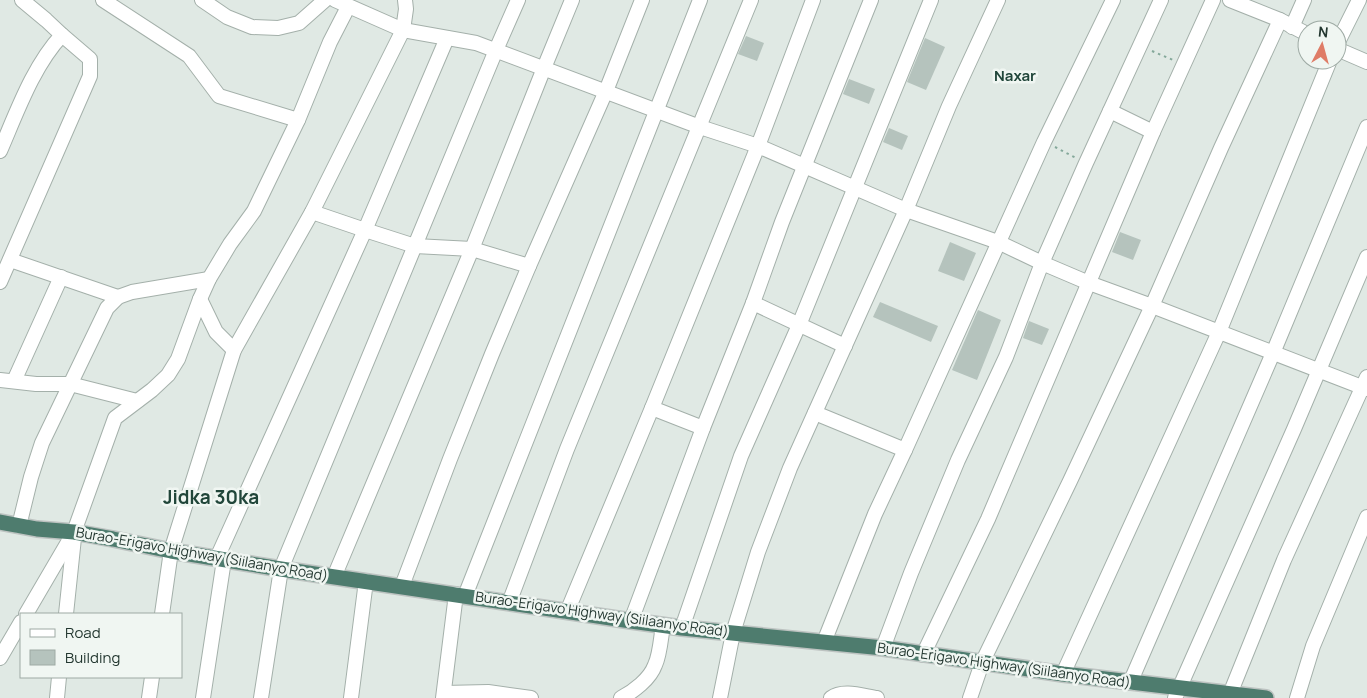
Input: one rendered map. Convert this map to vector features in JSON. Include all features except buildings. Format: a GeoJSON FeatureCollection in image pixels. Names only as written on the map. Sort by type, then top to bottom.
{"type":"FeatureCollection","features":[{"type":"Feature","properties":{"kind":"highway","name":"Burao-Erigavo Highway (Siilaanyo Road)"},"geometry":{"type":"LineString","coordinates":[[0,522],[113,538],[171,551],[281,569],[631,621],[682,628],[883,648],[1130,682],[1177,693],[1230,694],[1266,698]]}},
{"type":"Feature","properties":{"kind":"street"},"geometry":{"type":"LineString","coordinates":[[0,282],[90,76],[90,60],[22,0]]}},
{"type":"Feature","properties":{"kind":"street"},"geometry":{"type":"LineString","coordinates":[[103,0],[189,56],[219,96],[298,120]]}},
{"type":"Feature","properties":{"kind":"street"},"geometry":{"type":"LineString","coordinates":[[202,0],[228,17],[252,27],[278,28],[299,24],[325,0]]}},
{"type":"Feature","properties":{"kind":"street"},"geometry":{"type":"LineString","coordinates":[[335,0],[403,30],[476,43],[700,127],[758,146],[906,210],[998,242],[1089,283],[1318,371],[1366,384],[1284,560],[1230,694]]}},
{"type":"Feature","properties":{"kind":"street"},"geometry":{"type":"LineString","coordinates":[[162,613],[171,551],[234,350],[312,212],[403,30],[406,9],[405,0]]}},
{"type":"Feature","properties":{"kind":"street"},"geometry":{"type":"LineString","coordinates":[[261,698],[281,569],[518,0]]}},
{"type":"Feature","properties":{"kind":"street"},"geometry":{"type":"LineString","coordinates":[[334,576],[472,249],[572,0]]}},
{"type":"Feature","properties":{"kind":"street"},"geometry":{"type":"LineString","coordinates":[[402,586],[450,459],[529,266],[606,91],[642,0]]}},
{"type":"Feature","properties":{"kind":"street"},"geometry":{"type":"LineString","coordinates":[[530,698],[488,692],[444,695],[461,595],[700,0]]}},
{"type":"Feature","properties":{"kind":"street"},"geometry":{"type":"LineString","coordinates":[[509,603],[567,449],[751,0]]}},
{"type":"Feature","properties":{"kind":"street"},"geometry":{"type":"LineString","coordinates":[[567,612],[758,146],[813,0]]}},
{"type":"Feature","properties":{"kind":"street"},"geometry":{"type":"LineString","coordinates":[[631,621],[773,246],[871,0]]}},
{"type":"Feature","properties":{"kind":"street"},"geometry":{"type":"LineString","coordinates":[[682,628],[741,456],[799,325],[930,0]]}},
{"type":"Feature","properties":{"kind":"street"},"geometry":{"type":"LineString","coordinates":[[720,698],[733,632],[758,552],[790,468],[906,210],[949,106],[998,0]]}},
{"type":"Feature","properties":{"kind":"street"},"geometry":{"type":"LineString","coordinates":[[824,642],[875,514],[1044,142],[1113,0]]}},
{"type":"Feature","properties":{"kind":"street"},"geometry":{"type":"LineString","coordinates":[[883,648],[958,460],[1006,357],[1042,263],[1161,0]]}},
{"type":"Feature","properties":{"kind":"street"},"geometry":{"type":"LineString","coordinates":[[924,655],[988,519],[1153,132],[1212,0]]}},
{"type":"Feature","properties":{"kind":"street"},"geometry":{"type":"LineString","coordinates":[[1230,0],[1297,29]]}},
{"type":"Feature","properties":{"kind":"street"},"geometry":{"type":"LineString","coordinates":[[970,698],[982,663],[1152,306],[1222,148],[1286,23],[1304,0]]}},
{"type":"Feature","properties":{"kind":"street"},"geometry":{"type":"LineString","coordinates":[[1347,24],[1359,0]]}},
{"type":"Feature","properties":{"kind":"street"},"geometry":{"type":"LineString","coordinates":[[27,613],[74,532],[115,418],[168,375],[178,360],[209,279],[230,244],[254,211],[298,120],[330,42],[348,6]]}},
{"type":"Feature","properties":{"kind":"street"},"geometry":{"type":"LineString","coordinates":[[0,151],[34,75],[50,48],[62,35]]}},
{"type":"Feature","properties":{"kind":"street"},"geometry":{"type":"LineString","coordinates":[[203,698],[221,559],[447,38]]}},
{"type":"Feature","properties":{"kind":"street"},"geometry":{"type":"LineString","coordinates":[[1347,53],[1367,62]]}},
{"type":"Feature","properties":{"kind":"street"},"geometry":{"type":"LineString","coordinates":[[1063,674],[1219,332],[1326,70]]}},
{"type":"Feature","properties":{"kind":"street"},"geometry":{"type":"LineString","coordinates":[[1110,111],[1153,132]]}},
{"type":"Feature","properties":{"kind":"street"},"geometry":{"type":"LineString","coordinates":[[1130,682],[1273,353],[1367,127]]}},
{"type":"Feature","properties":{"kind":"street"},"geometry":{"type":"LineString","coordinates":[[312,212],[414,246],[472,249],[529,266]]}},
{"type":"Feature","properties":{"kind":"street"},"geometry":{"type":"LineString","coordinates":[[1177,693],[1290,438],[1367,257]]}},
{"type":"Feature","properties":{"kind":"street"},"geometry":{"type":"LineString","coordinates":[[10,260],[118,297]]}},
{"type":"Feature","properties":{"kind":"street"},"geometry":{"type":"LineString","coordinates":[[14,382],[61,277]]}},
{"type":"Feature","properties":{"kind":"street"},"geometry":{"type":"LineString","coordinates":[[20,526],[31,477],[42,444],[107,308],[118,297],[132,292],[209,279]]}},
{"type":"Feature","properties":{"kind":"street"},"geometry":{"type":"LineString","coordinates":[[200,300],[216,332],[234,350]]}},
{"type":"Feature","properties":{"kind":"street"},"geometry":{"type":"LineString","coordinates":[[753,303],[845,346]]}},
{"type":"Feature","properties":{"kind":"street"},"geometry":{"type":"LineString","coordinates":[[0,380],[36,384],[70,384],[137,401]]}},
{"type":"Feature","properties":{"kind":"street"},"geometry":{"type":"LineString","coordinates":[[652,408],[703,428]]}},
{"type":"Feature","properties":{"kind":"street"},"geometry":{"type":"LineString","coordinates":[[815,413],[904,450]]}},
{"type":"Feature","properties":{"kind":"street"},"geometry":{"type":"LineString","coordinates":[[1297,698],[1313,646],[1367,517]]}},
{"type":"Feature","properties":{"kind":"street"},"geometry":{"type":"LineString","coordinates":[[66,613],[74,532]]}},
{"type":"Feature","properties":{"kind":"street"},"geometry":{"type":"LineString","coordinates":[[351,698],[366,581]]}},
{"type":"Feature","properties":{"kind":"street"},"geometry":{"type":"LineString","coordinates":[[0,658],[20,624]]}},
{"type":"Feature","properties":{"kind":"street"},"geometry":{"type":"LineString","coordinates":[[621,698],[643,682],[656,664],[663,625]]}},
{"type":"Feature","properties":{"kind":"street"},"geometry":{"type":"LineString","coordinates":[[57,698],[59,678]]}},
{"type":"Feature","properties":{"kind":"street"},"geometry":{"type":"LineString","coordinates":[[149,698],[152,678]]}},
{"type":"Feature","properties":{"kind":"street"},"geometry":{"type":"LineString","coordinates":[[831,698],[846,693],[877,698]]}},
{"type":"Feature","properties":{"kind":"path"},"geometry":{"type":"LineString","coordinates":[[1140,46],[1183,65]]}},
{"type":"Feature","properties":{"kind":"path"},"geometry":{"type":"LineString","coordinates":[[1044,142],[1086,163]]}},
{"type":"Feature","properties":{"kind":"district","name":"Naxar"},"geometry":{"type":"Point","coordinates":[1015,76]}},
{"type":"Feature","properties":{"kind":"district","name":"Jidka 30ka"},"geometry":{"type":"Point","coordinates":[211,497]}}]}
